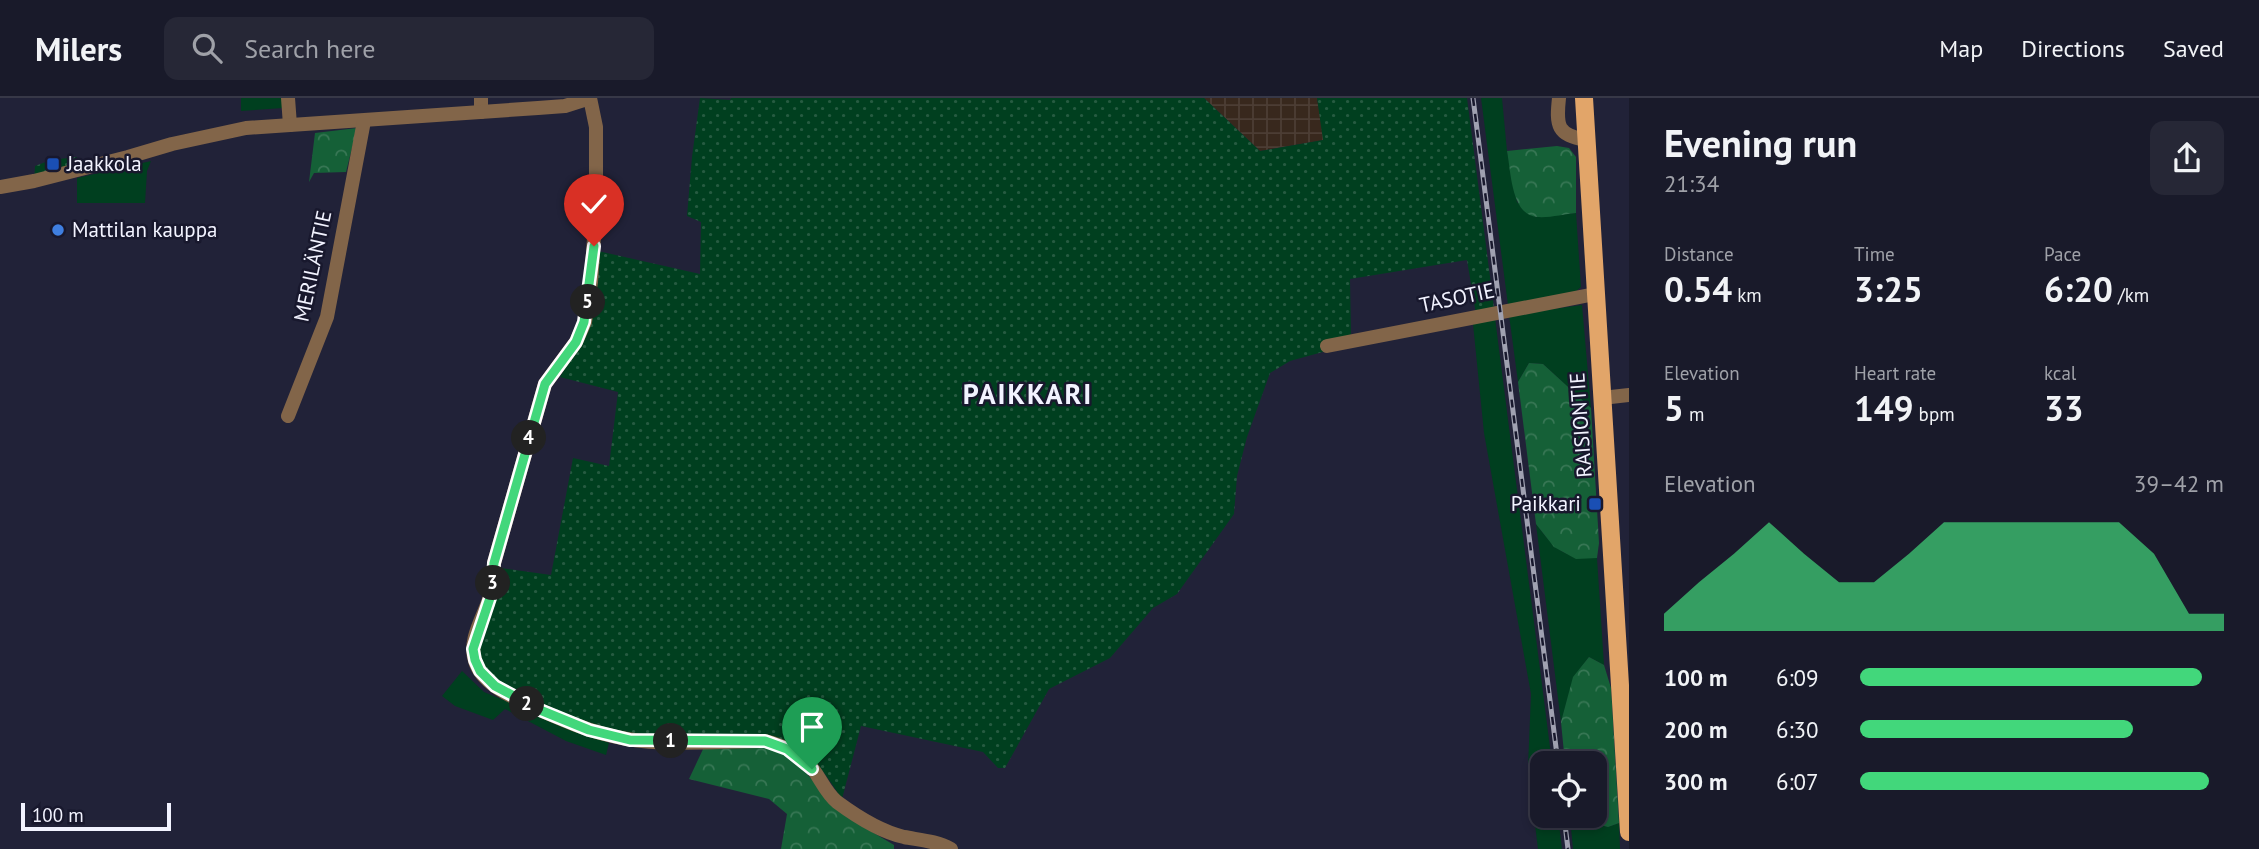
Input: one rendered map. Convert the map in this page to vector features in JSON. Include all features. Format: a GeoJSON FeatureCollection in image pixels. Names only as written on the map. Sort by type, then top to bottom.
{"type":"FeatureCollection","features":[{"type":"Feature","properties":{"kind":"main road","name":"RAISIONTIE"},"geometry":{"type":"LineString","coordinates":[[1584,98],[1629,832]]}},
{"type":"Feature","properties":{"kind":"street"},"geometry":{"type":"LineString","coordinates":[[288,98],[290,125]]}},
{"type":"Feature","properties":{"kind":"street"},"geometry":{"type":"LineString","coordinates":[[0,187],[103,164],[211,134],[246,128],[364,121],[481,105],[565,102],[590,98],[596,127],[596,209],[591,282],[584,322],[576,342],[545,384],[494,563],[492,592],[473,649],[480,671],[495,686],[513,698],[568,724],[589,730],[630,740],[765,741],[777,744],[802,759],[831,796],[857,815],[901,836],[951,849]]}},
{"type":"Feature","properties":{"kind":"street"},"geometry":{"type":"LineString","coordinates":[[1559,98],[1557,121],[1561,129],[1566,135],[1586,139]]}},
{"type":"Feature","properties":{"kind":"street","name":"MERILÄNTIE"},"geometry":{"type":"LineString","coordinates":[[288,416],[327,317],[364,121]]}},
{"type":"Feature","properties":{"kind":"street","name":"TASOTIE"},"geometry":{"type":"LineString","coordinates":[[1327,346],[1595,294]]}},
{"type":"Feature","properties":{"kind":"street"},"geometry":{"type":"LineString","coordinates":[[1602,398],[1629,395]]}},
{"type":"Feature","properties":{"kind":"shaded area"},"geometry":{"type":"Polygon","coordinates":[[[1204,98],[1317,98],[1324,140],[1260,151],[1204,98]]]}},
{"type":"Feature","properties":{"kind":"green space"},"geometry":{"type":"Polygon","coordinates":[[[241,98],[282,98],[283,108],[241,111],[241,98]]]}},
{"type":"Feature","properties":{"kind":"green space"},"geometry":{"type":"Polygon","coordinates":[[[700,98],[1204,98],[1260,151],[1323,140],[1317,98],[1467,98],[1494,308],[1476,314],[1467,260],[1350,279],[1351,334],[1330,350],[1290,361],[1270,373],[1247,437],[1237,476],[1234,514],[1177,594],[1153,608],[1110,658],[1049,689],[1005,768],[998,768],[983,752],[861,726],[842,799],[811,758],[797,747],[781,740],[762,736],[717,734],[633,736],[603,729],[541,704],[506,686],[484,666],[479,651],[481,632],[500,568],[551,575],[573,458],[609,466],[618,392],[560,377],[574,354],[598,251],[700,274],[701,222],[687,216],[700,98]]]}},
{"type":"Feature","properties":{"kind":"green space"},"geometry":{"type":"Polygon","coordinates":[[[1481,98],[1502,98],[1507,151],[1517,202],[1536,217],[1576,213],[1581,287],[1575,292],[1508,305],[1481,98]]]}},
{"type":"Feature","properties":{"kind":"green space"},"geometry":{"type":"Polygon","coordinates":[[[357,128],[346,172],[314,173],[309,182],[315,133],[357,128]]]}},
{"type":"Feature","properties":{"kind":"green space"},"geometry":{"type":"Polygon","coordinates":[[[1557,146],[1569,148],[1576,157],[1576,213],[1542,217],[1528,214],[1517,201],[1507,151],[1557,146]]]}},
{"type":"Feature","properties":{"kind":"green space"},"geometry":{"type":"Polygon","coordinates":[[[77,157],[78,170],[34,181],[35,166],[51,160],[77,157]]]}},
{"type":"Feature","properties":{"kind":"green space"},"geometry":{"type":"Polygon","coordinates":[[[151,161],[147,171],[145,203],[77,203],[77,178],[151,161]]]}},
{"type":"Feature","properties":{"kind":"green space"},"geometry":{"type":"Polygon","coordinates":[[[1582,305],[1591,408],[1543,364],[1529,363],[1518,382],[1509,315],[1582,305]]]}},
{"type":"Feature","properties":{"kind":"green space"},"geometry":{"type":"Polygon","coordinates":[[[1495,318],[1550,751],[1530,751],[1530,783],[1528,767],[1531,694],[1484,433],[1473,324],[1495,318]]]}},
{"type":"Feature","properties":{"kind":"green space"},"geometry":{"type":"Polygon","coordinates":[[[1529,363],[1543,364],[1591,408],[1599,543],[1597,558],[1576,559],[1554,547],[1536,524],[1518,382],[1529,363]]]}},
{"type":"Feature","properties":{"kind":"green space"},"geometry":{"type":"Polygon","coordinates":[[[1536,524],[1561,551],[1576,557],[1597,558],[1604,665],[1589,657],[1574,677],[1561,722],[1536,524]]]}},
{"type":"Feature","properties":{"kind":"green space"},"geometry":{"type":"Polygon","coordinates":[[[1589,657],[1604,665],[1611,688],[1619,823],[1608,827],[1607,751],[1564,751],[1561,722],[1573,677],[1589,657]]]}},
{"type":"Feature","properties":{"kind":"green space"},"geometry":{"type":"Polygon","coordinates":[[[462,671],[484,692],[609,743],[606,755],[566,741],[505,709],[493,720],[455,706],[442,696],[462,671]]]}},
{"type":"Feature","properties":{"kind":"green space"},"geometry":{"type":"Polygon","coordinates":[[[705,745],[769,745],[791,758],[852,820],[894,845],[894,849],[781,849],[787,814],[769,799],[689,779],[705,745]]]}},
{"type":"Feature","properties":{"kind":"green space"},"geometry":{"type":"Polygon","coordinates":[[[1619,823],[1620,849],[1573,849],[1571,828],[1607,828],[1619,823]]]}},
{"type":"Feature","properties":{"kind":"green space"},"geometry":{"type":"Polygon","coordinates":[[[1535,828],[1559,828],[1562,849],[1538,849],[1535,828]]]}},
{"type":"Feature","properties":{"kind":"railway"},"geometry":{"type":"LineString","coordinates":[[1473,98],[1556,751]]}},
{"type":"Feature","properties":{"kind":"railway"},"geometry":{"type":"LineString","coordinates":[[1565,828],[1568,849]]}},
{"type":"Feature","properties":{"kind":"place","name":"Jaakkola"},"geometry":{"type":"Point","coordinates":[53,164]}},
{"type":"Feature","properties":{"kind":"place","name":"Mattilan kauppa"},"geometry":{"type":"Point","coordinates":[58,230]}},
{"type":"Feature","properties":{"kind":"place","name":"Paikkari"},"geometry":{"type":"Point","coordinates":[1595,504]}},
{"type":"Feature","properties":{"kind":"district","name":"PAIKKARI"},"geometry":{"type":"Point","coordinates":[1028,394]}},
{"type":"Feature","properties":{"kind":"route"},"geometry":{"type":"LineString","coordinates":[[594,246],[584,322],[576,342],[545,384],[494,563],[492,592],[475,638],[475,660],[480,671],[495,686],[513,698],[568,724],[630,740],[765,741],[787,749],[812,769]]}}]}
